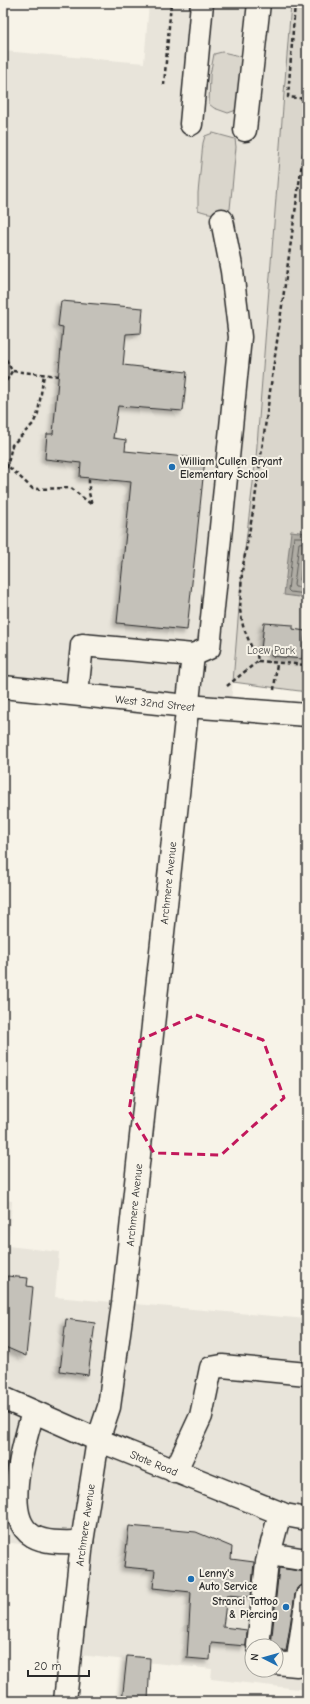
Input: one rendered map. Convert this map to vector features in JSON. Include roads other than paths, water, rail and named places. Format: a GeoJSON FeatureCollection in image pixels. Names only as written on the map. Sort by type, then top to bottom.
{"type":"FeatureCollection","features":[{"type":"Feature","properties":{"kind":"street"},"geometry":{"type":"LineString","coordinates":[[191,124],[202,3]]}},
{"type":"Feature","properties":{"kind":"street"},"geometry":{"type":"LineString","coordinates":[[245,130],[259,3]]}},
{"type":"Feature","properties":{"kind":"street"},"geometry":{"type":"LineString","coordinates":[[77,694],[82,645],[193,655],[209,648],[240,337],[232,271],[222,220]]}},
{"type":"Feature","properties":{"kind":"street","name":"Archmere Avenue"},"geometry":{"type":"LineString","coordinates":[[65,1701],[82,1542],[98,1440],[109,1407],[123,1303],[186,706],[193,655]]}},
{"type":"Feature","properties":{"kind":"street","name":"West 32nd Street"},"geometry":{"type":"LineString","coordinates":[[3,686],[186,706],[307,716]]}},
{"type":"Feature","properties":{"kind":"street"},"geometry":{"type":"LineString","coordinates":[[175,1472],[201,1416],[211,1368],[222,1366],[307,1374]]}},
{"type":"Feature","properties":{"kind":"street","name":"State Road"},"geometry":{"type":"LineString","coordinates":[[3,1398],[175,1472],[280,1513],[307,1518]]}},
{"type":"Feature","properties":{"kind":"street"},"geometry":{"type":"LineString","coordinates":[[33,1412],[21,1458],[17,1483],[17,1512],[24,1527],[33,1536],[47,1540],[82,1542]]}},
{"type":"Feature","properties":{"kind":"street"},"geometry":{"type":"LineString","coordinates":[[259,1638],[269,1554],[280,1513]]}},
{"type":"Feature","properties":{"kind":"street"},"geometry":{"type":"LineString","coordinates":[[269,1554],[307,1560]]}},
{"type":"Feature","properties":{"kind":"street"},"geometry":{"type":"LineString","coordinates":[[284,1663],[297,1665],[307,1596]]}},
{"type":"Feature","properties":{"kind":"water"},"geometry":{"type":"Polygon","coordinates":[[[291,531],[307,533],[307,598],[284,595],[291,531]]]}},
{"type":"Feature","properties":{"kind":"place","name":"William Cullen Bryant Elementary School"},"geometry":{"type":"Point","coordinates":[172,467]}},
{"type":"Feature","properties":{"kind":"place","name":"Lenny's Auto Service"},"geometry":{"type":"Point","coordinates":[191,1579]}},
{"type":"Feature","properties":{"kind":"place","name":"Stranci Tattoo & Piercing"},"geometry":{"type":"Point","coordinates":[286,1607]}},
{"type":"Feature","properties":{"kind":"park label","name":"Loew Park"},"geometry":{"type":"Point","coordinates":[271,650]}}]}
